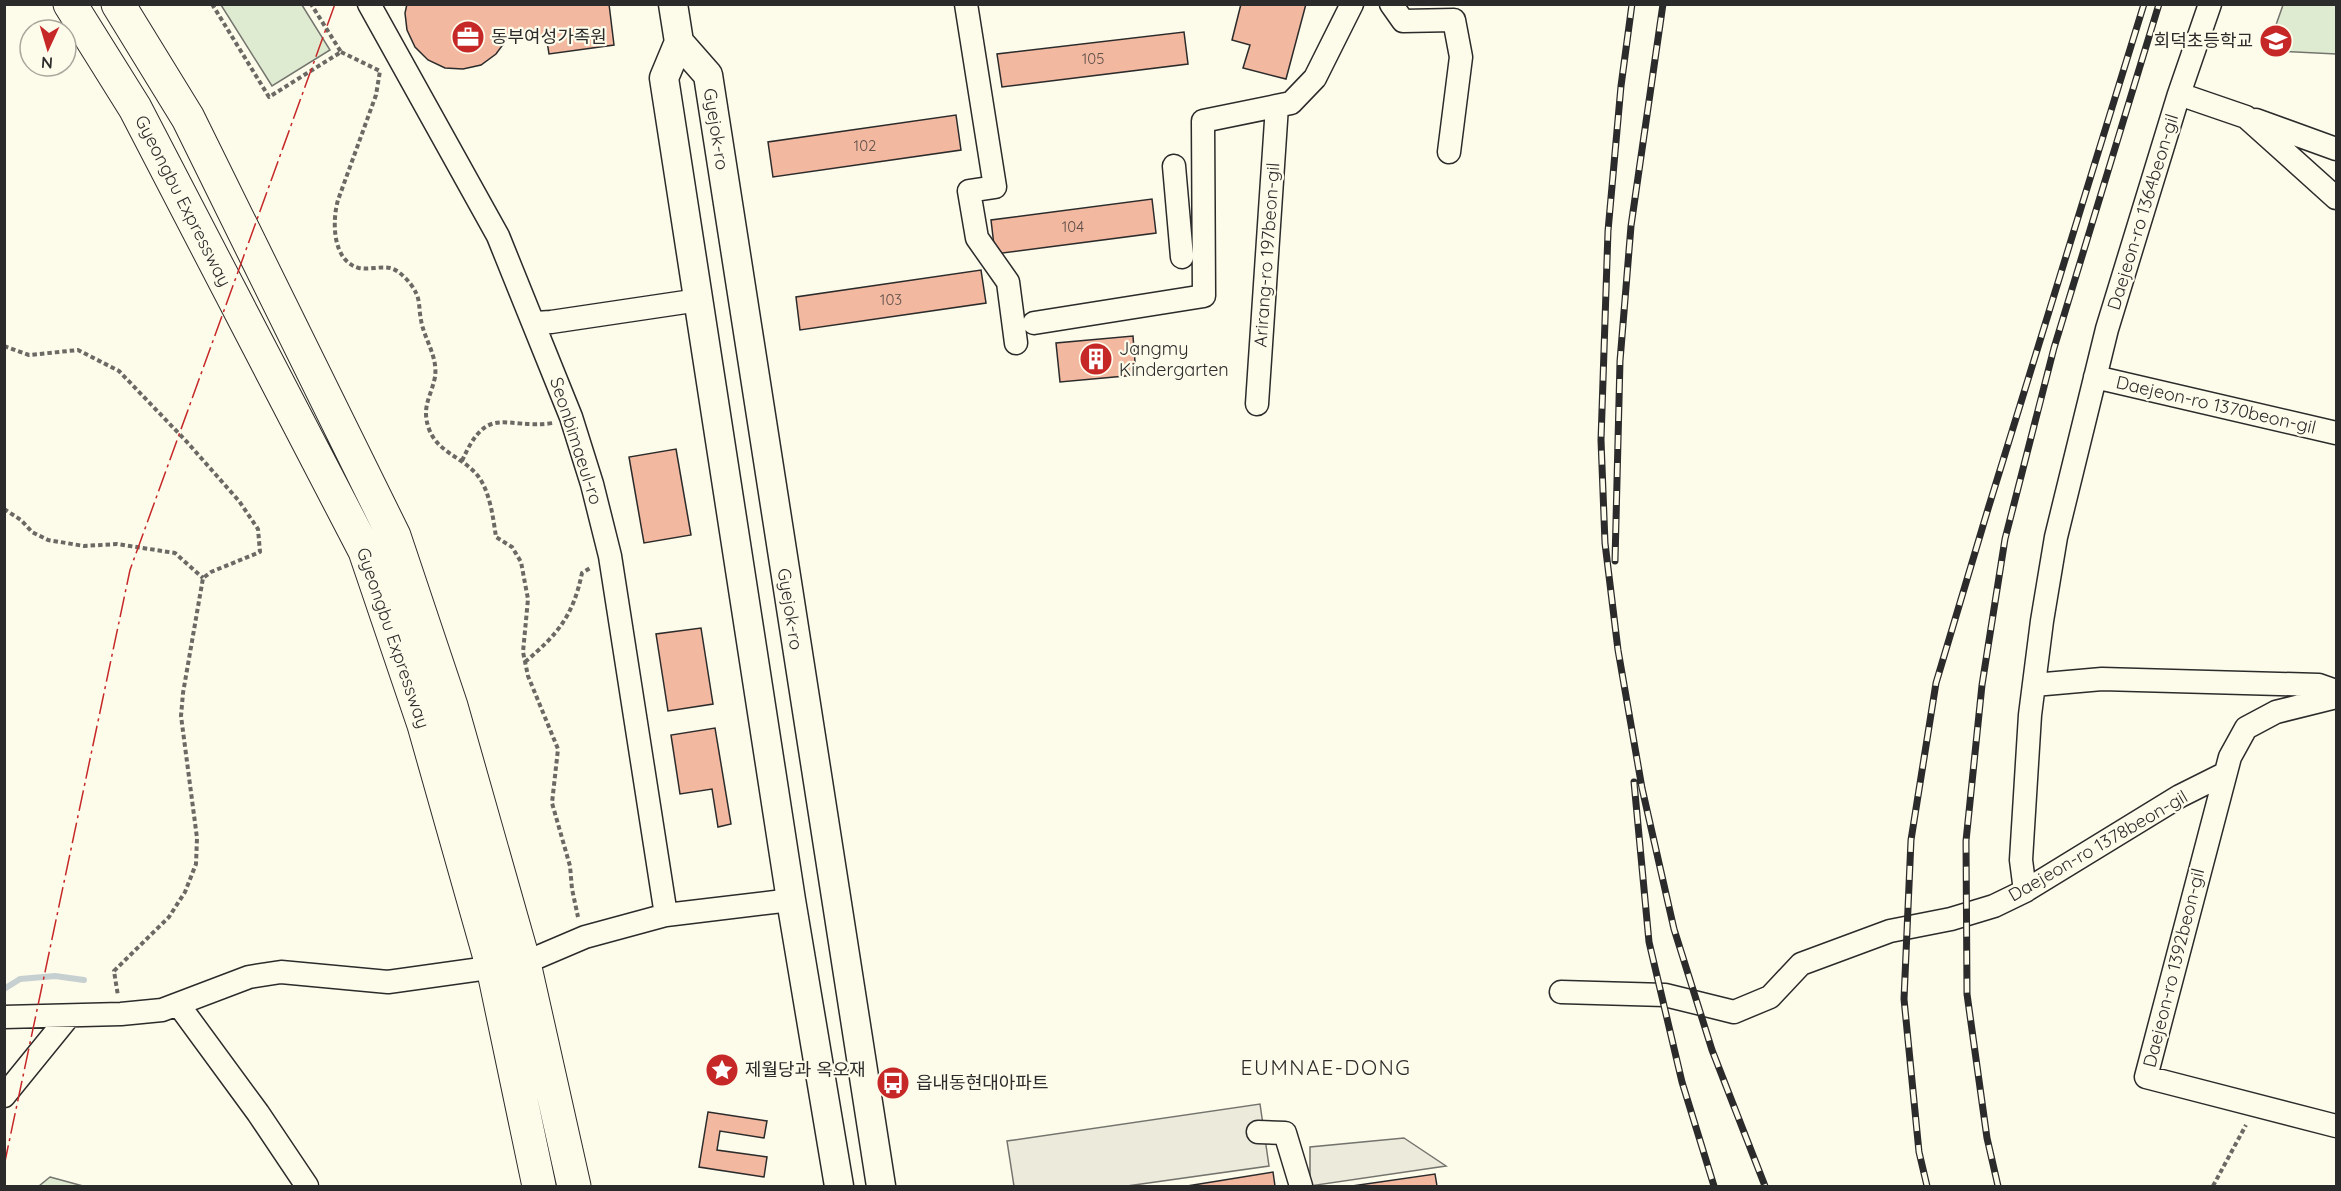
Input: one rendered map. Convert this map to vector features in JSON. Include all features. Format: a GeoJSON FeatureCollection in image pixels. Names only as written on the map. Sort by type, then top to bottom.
{"type":"FeatureCollection","features":[{"type":"Feature","properties":{"kind":"highway","name":"Gyeongbu Expressway"},"geometry":{"type":"LineString","coordinates":[[70,4],[135,108],[365,551],[424,725],[494,972],[540,1186]]}},
{"type":"Feature","properties":{"kind":"highway","name":"Gyeongbu Expressway"},"geometry":{"type":"LineString","coordinates":[[118,4],[188,118],[394,536],[451,706],[524,963],[574,1186]]}},
{"type":"Feature","properties":{"kind":"main road"},"geometry":{"type":"LineString","coordinates":[[672,4],[679,42],[664,78],[791,900],[838,1186]]}},
{"type":"Feature","properties":{"kind":"main road","name":"Gyejok-ro"},"geometry":{"type":"LineString","coordinates":[[679,42],[708,75],[881,1186]]}},
{"type":"Feature","properties":{"kind":"street","name":"Seonbimaeul-ro"},"geometry":{"type":"LineString","coordinates":[[369,4],[498,236],[535,323],[575,429],[610,556],[666,915]]}},
{"type":"Feature","properties":{"kind":"street"},"geometry":{"type":"LineString","coordinates":[[966,4],[995,187],[969,191],[977,238],[1008,282],[1016,343]]}},
{"type":"Feature","properties":{"kind":"street"},"geometry":{"type":"LineString","coordinates":[[1034,323],[1204,296],[1203,121],[1292,103],[1315,78],[1352,4]]}},
{"type":"Feature","properties":{"kind":"street"},"geometry":{"type":"LineString","coordinates":[[1391,4],[1403,21],[1454,20],[1461,57],[1449,152]]}},
{"type":"Feature","properties":{"kind":"street"},"geometry":{"type":"LineString","coordinates":[[2178,94],[2210,4]]}},
{"type":"Feature","properties":{"kind":"street","name":"Daejeon-ro 1364beon-gil"},"geometry":{"type":"LineString","coordinates":[[2025,891],[2021,860],[2023,809],[2034,685],[2056,537],[2107,329],[2178,94],[2246,117],[2337,198]]}},
{"type":"Feature","properties":{"kind":"street","name":"Arirang-ro 197beon-gil"},"geometry":{"type":"LineString","coordinates":[[1257,404],[1277,106]]}},
{"type":"Feature","properties":{"kind":"street"},"geometry":{"type":"LineString","coordinates":[[2246,117],[2337,149]]}},
{"type":"Feature","properties":{"kind":"street"},"geometry":{"type":"LineString","coordinates":[[1174,166],[1182,257]]}},
{"type":"Feature","properties":{"kind":"street"},"geometry":{"type":"LineString","coordinates":[[535,323],[699,300]]}},
{"type":"Feature","properties":{"kind":"street","name":"Daejeon-ro 1370beon-gil"},"geometry":{"type":"LineString","coordinates":[[2095,378],[2337,433]]}},
{"type":"Feature","properties":{"kind":"street"},"geometry":{"type":"LineString","coordinates":[[2034,685],[2102,679],[2319,685],[2337,691]]}},
{"type":"Feature","properties":{"kind":"street"},"geometry":{"type":"LineString","coordinates":[[2224,774],[2230,757],[2246,728],[2276,712],[2337,697]]}},
{"type":"Feature","properties":{"kind":"street","name":"Daejeon-ro 1378beon-gil"},"geometry":{"type":"LineString","coordinates":[[1561,993],[1665,995],[1734,1012],[1770,997],[1801,964],[1890,931],[1951,919],[1994,906],[2025,891],[2180,796],[2224,774]]}},
{"type":"Feature","properties":{"kind":"street","name":"Daejeon-ro 1392beon-gil"},"geometry":{"type":"LineString","coordinates":[[2224,774],[2146,1077],[2337,1126]]}},
{"type":"Feature","properties":{"kind":"street"},"geometry":{"type":"LineString","coordinates":[[538,957],[585,937],[666,915],[791,900]]}},
{"type":"Feature","properties":{"kind":"street"},"geometry":{"type":"LineString","coordinates":[[4,1017],[121,1014],[162,1010],[249,977],[281,972],[388,982],[481,969]]}},
{"type":"Feature","properties":{"kind":"street"},"geometry":{"type":"LineString","coordinates":[[178,1004],[258,1113],[307,1186]]}},
{"type":"Feature","properties":{"kind":"street"},"geometry":{"type":"LineString","coordinates":[[4,1096],[69,1016]]}},
{"type":"Feature","properties":{"kind":"street"},"geometry":{"type":"LineString","coordinates":[[1258,1132],[1285,1133],[1301,1186]]}},
{"type":"Feature","properties":{"kind":"path"},"geometry":{"type":"LineString","coordinates":[[212,4],[269,97],[341,52]]}},
{"type":"Feature","properties":{"kind":"path"},"geometry":{"type":"LineString","coordinates":[[311,4],[341,52],[380,71],[376,95],[338,200],[334,216],[335,235],[339,249],[350,265],[360,268],[392,268],[406,279],[417,294],[421,321],[435,360],[435,377],[425,405],[428,427],[435,441],[478,476],[485,490],[496,537],[512,547],[521,562],[528,599],[524,632],[525,662],[528,676],[558,749],[552,803],[570,866],[572,889],[585,937]]}},
{"type":"Feature","properties":{"kind":"path"},"geometry":{"type":"LineString","coordinates":[[4,346],[28,355],[78,350],[119,371],[239,501],[258,529],[260,552],[211,572],[203,578],[181,716],[197,838],[196,864],[184,892],[169,917],[114,971],[121,1014]]}},
{"type":"Feature","properties":{"kind":"path"},"geometry":{"type":"LineString","coordinates":[[462,461],[471,442],[491,423],[507,421],[534,426],[560,422]]}},
{"type":"Feature","properties":{"kind":"path"},"geometry":{"type":"LineString","coordinates":[[4,509],[21,520],[32,532],[48,540],[84,546],[117,544],[175,553],[203,578]]}},
{"type":"Feature","properties":{"kind":"path"},"geometry":{"type":"LineString","coordinates":[[525,662],[545,645],[567,618],[576,598],[582,573],[610,556]]}},
{"type":"Feature","properties":{"kind":"path"},"geometry":{"type":"LineString","coordinates":[[2214,1186],[2256,1106]]}},
{"type":"Feature","properties":{"kind":"green space"},"geometry":{"type":"Polygon","coordinates":[[[221,5],[302,5],[330,50],[272,86],[221,5]]]}},
{"type":"Feature","properties":{"kind":"green space"},"geometry":{"type":"Polygon","coordinates":[[[2283,5],[2336,5],[2336,54],[2276,51],[2270,42],[2283,5]]]}},
{"type":"Feature","properties":{"kind":"green space"},"geometry":{"type":"Polygon","coordinates":[[[50,1177],[83,1186],[39,1186],[50,1177]]]}},
{"type":"Feature","properties":{"kind":"shaded area"},"geometry":{"type":"Polygon","coordinates":[[[1260,1104],[1269,1166],[1127,1186],[1014,1186],[1007,1141],[1260,1104]]]}},
{"type":"Feature","properties":{"kind":"shaded area"},"geometry":{"type":"Polygon","coordinates":[[[1404,1138],[1446,1166],[1310,1186],[1310,1147],[1404,1138]]]}},
{"type":"Feature","properties":{"kind":"building","name":"동부여성가족원"},"geometry":{"type":"Polygon","coordinates":[[[407,4],[609,4],[614,45],[549,54],[546,35],[507,39],[496,54],[481,65],[463,69],[445,68],[428,60],[415,47],[407,30],[405,13],[407,4]]]}},
{"type":"Feature","properties":{"kind":"building"},"geometry":{"type":"Polygon","coordinates":[[[1241,4],[1306,4],[1286,79],[1243,68],[1250,45],[1232,40],[1241,4]]]}},
{"type":"Feature","properties":{"kind":"building"},"geometry":{"type":"Polygon","coordinates":[[[1184,32],[1188,64],[1002,87],[997,54],[1184,32]]]}},
{"type":"Feature","properties":{"kind":"building"},"geometry":{"type":"Polygon","coordinates":[[[956,115],[961,150],[773,177],[768,142],[956,115]]]}},
{"type":"Feature","properties":{"kind":"building"},"geometry":{"type":"Polygon","coordinates":[[[1152,199],[1156,233],[995,254],[991,220],[1152,199]]]}},
{"type":"Feature","properties":{"kind":"building"},"geometry":{"type":"Polygon","coordinates":[[[981,270],[986,303],[800,330],[796,297],[981,270]]]}},
{"type":"Feature","properties":{"kind":"building","name":"Jangmy Kindergarten"},"geometry":{"type":"Polygon","coordinates":[[[1133,336],[1136,375],[1060,382],[1056,343],[1133,336]]]}},
{"type":"Feature","properties":{"kind":"building"},"geometry":{"type":"Polygon","coordinates":[[[676,449],[691,535],[644,543],[629,457],[676,449]]]}},
{"type":"Feature","properties":{"kind":"building"},"geometry":{"type":"Polygon","coordinates":[[[701,628],[713,704],[668,711],[656,634],[701,628]]]}},
{"type":"Feature","properties":{"kind":"building"},"geometry":{"type":"Polygon","coordinates":[[[715,728],[731,824],[718,827],[712,789],[680,794],[671,735],[715,728]]]}},
{"type":"Feature","properties":{"kind":"building"},"geometry":{"type":"Polygon","coordinates":[[[708,1112],[767,1121],[764,1138],[720,1131],[717,1150],[767,1157],[764,1177],[699,1167],[708,1112]]]}},
{"type":"Feature","properties":{"kind":"building"},"geometry":{"type":"Polygon","coordinates":[[[1273,1172],[1275,1186],[1187,1186],[1273,1172]]]}},
{"type":"Feature","properties":{"kind":"building"},"geometry":{"type":"Polygon","coordinates":[[[1435,1174],[1437,1186],[1352,1186],[1435,1174]]]}},
{"type":"Feature","properties":{"kind":"waterway"},"geometry":{"type":"LineString","coordinates":[[4,989],[20,979],[55,976],[84,980]]}},
{"type":"Feature","properties":{"kind":"railway"},"geometry":{"type":"LineString","coordinates":[[1632,4],[1621,86],[1608,231],[1601,440],[1605,543],[1618,650],[1642,788],[1674,929],[1712,1050],[1765,1186]]}},
{"type":"Feature","properties":{"kind":"railway"},"geometry":{"type":"LineString","coordinates":[[1615,561],[1620,361],[1631,226],[1663,4]]}},
{"type":"Feature","properties":{"kind":"railway"},"geometry":{"type":"LineString","coordinates":[[1927,1186],[1919,1152],[1904,999],[1911,840],[1936,683],[2144,4]]}},
{"type":"Feature","properties":{"kind":"railway"},"geometry":{"type":"LineString","coordinates":[[1998,1186],[1987,1138],[1967,994],[1966,841],[1982,685],[2005,539],[2054,348],[2159,4]]}},
{"type":"Feature","properties":{"kind":"railway"},"geometry":{"type":"LineString","coordinates":[[1634,782],[1649,942],[1682,1082],[1714,1186]]}},
{"type":"Feature","properties":{"kind":"power"},"geometry":{"type":"LineString","coordinates":[[4,1166],[130,570],[335,4]]}},
{"type":"Feature","properties":{"kind":"place","name":"동부여성가족원"},"geometry":{"type":"Point","coordinates":[468,37]}},
{"type":"Feature","properties":{"kind":"place","name":"회덕초등학교"},"geometry":{"type":"Point","coordinates":[2276,41]}},
{"type":"Feature","properties":{"kind":"place","name":"Jangmy Kindergarten"},"geometry":{"type":"Point","coordinates":[1096,359]}},
{"type":"Feature","properties":{"kind":"place","name":"제월당과 옥오재"},"geometry":{"type":"Point","coordinates":[722,1070]}},
{"type":"Feature","properties":{"kind":"place","name":"읍내동현대아파트"},"geometry":{"type":"Point","coordinates":[893,1083]}},
{"type":"Feature","properties":{"kind":"district","name":"EUMNAE-DONG"},"geometry":{"type":"Point","coordinates":[1326,1068]}}]}
